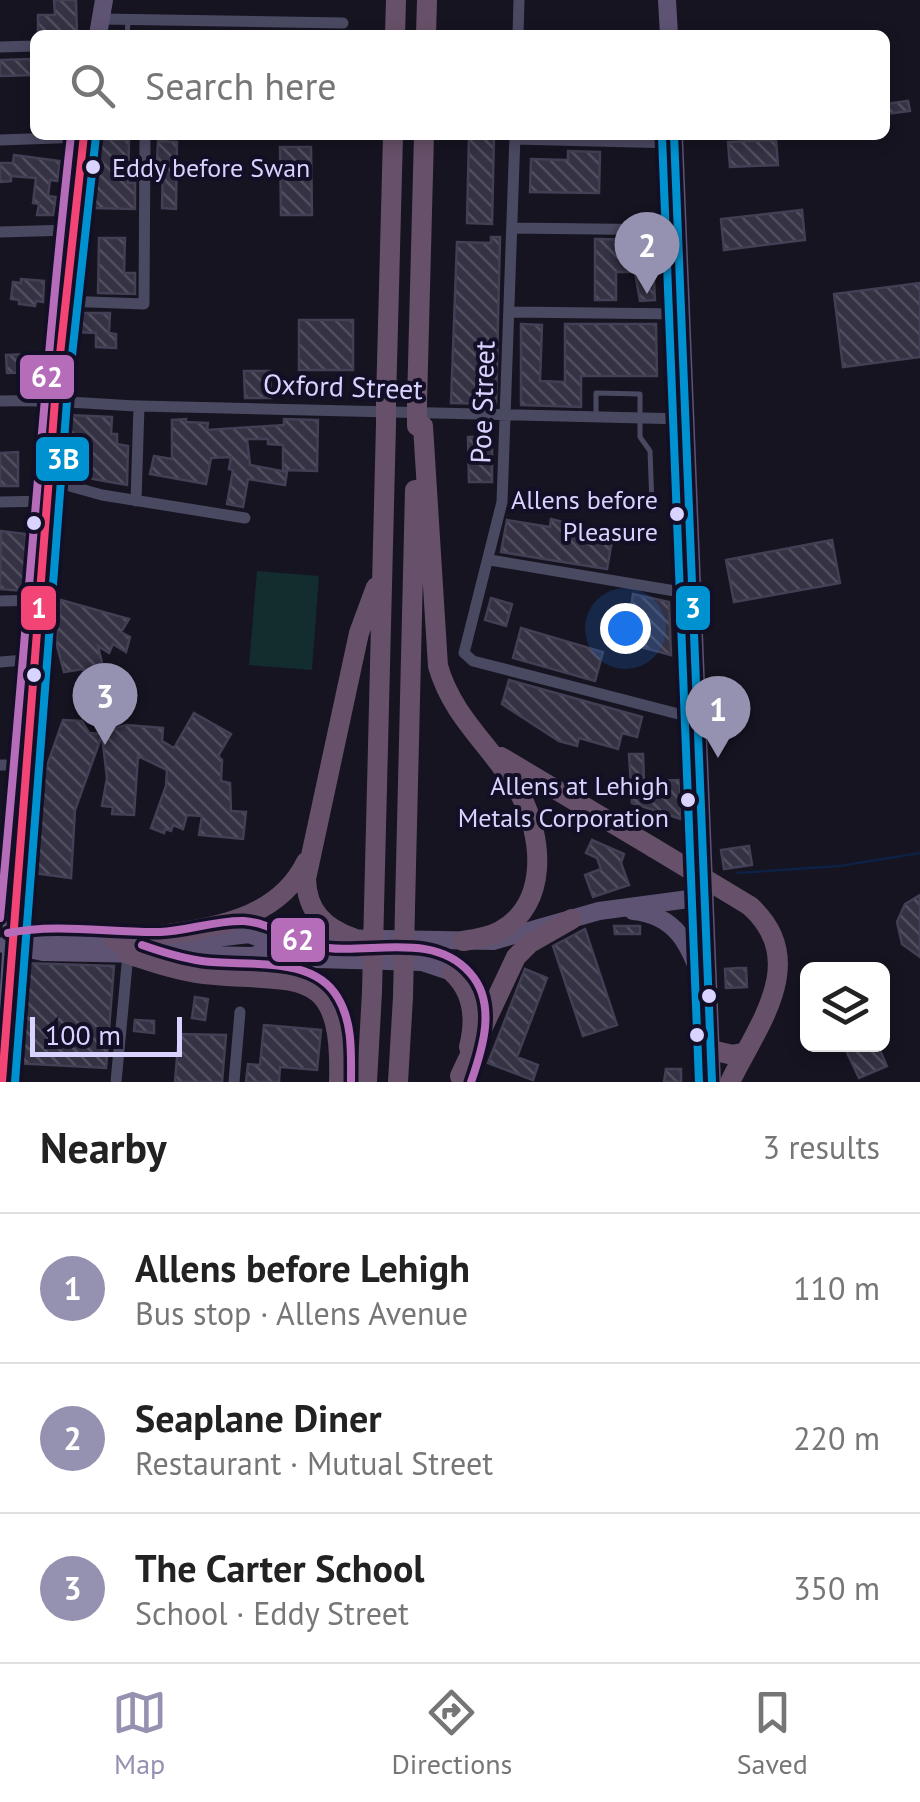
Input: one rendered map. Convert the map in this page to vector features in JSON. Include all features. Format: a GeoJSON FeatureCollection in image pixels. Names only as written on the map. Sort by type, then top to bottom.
{"type":"FeatureCollection","features":[{"type":"Feature","properties":{"kind":"highway"},"geometry":{"type":"LineString","coordinates":[[426,30],[427,0]]}},
{"type":"Feature","properties":{"kind":"highway"},"geometry":{"type":"LineString","coordinates":[[396,2],[396,30]]}},
{"type":"Feature","properties":{"kind":"highway"},"geometry":{"type":"LineString","coordinates":[[367,1082],[393,140]]}},
{"type":"Feature","properties":{"kind":"highway"},"geometry":{"type":"LineString","coordinates":[[424,140],[418,369],[436,656],[444,687],[468,728],[518,792],[530,816],[538,859],[532,895],[518,917],[498,932],[464,941]]}},
{"type":"Feature","properties":{"kind":"highway"},"geometry":{"type":"LineString","coordinates":[[398,1082],[420,426]]}},
{"type":"Feature","properties":{"kind":"highway"},"geometry":{"type":"LineString","coordinates":[[353,938],[325,924],[311,907],[306,885],[359,633],[382,573]]}},
{"type":"Feature","properties":{"kind":"highway"},"geometry":{"type":"LineString","coordinates":[[468,728],[502,758],[750,906],[772,935],[778,968],[770,1005],[730,1082]]}},
{"type":"Feature","properties":{"kind":"highway"},"geometry":{"type":"LineString","coordinates":[[121,948],[259,911],[292,885],[313,841]]}},
{"type":"Feature","properties":{"kind":"highway"},"geometry":{"type":"LineString","coordinates":[[459,1079],[516,956],[530,942],[572,919]]}},
{"type":"Feature","properties":{"kind":"highway"},"geometry":{"type":"LineString","coordinates":[[121,948],[204,974],[280,976],[308,986],[328,1006],[337,1025],[339,1082]]}},
{"type":"Feature","properties":{"kind":"highway"},"geometry":{"type":"LineString","coordinates":[[452,972],[465,987],[472,1007],[470,1041],[459,1079]]}},
{"type":"Feature","properties":{"kind":"highway"},"geometry":{"type":"LineString","coordinates":[[711,1050],[746,1052]]}},
{"type":"Feature","properties":{"kind":"main road"},"geometry":{"type":"LineString","coordinates":[[667,0],[669,30]]}},
{"type":"Feature","properties":{"kind":"main road"},"geometry":{"type":"LineString","coordinates":[[2,1082],[5,945],[37,659],[55,400],[83,140]]}},
{"type":"Feature","properties":{"kind":"main road"},"geometry":{"type":"LineString","coordinates":[[674,140],[712,1082]]}},
{"type":"Feature","properties":{"kind":"main road"},"geometry":{"type":"LineString","coordinates":[[286,947],[320,939],[503,940],[613,908],[704,897]]}},
{"type":"Feature","properties":{"kind":"main road"},"geometry":{"type":"LineString","coordinates":[[613,908],[649,913],[673,924],[688,947],[709,1001]]}},
{"type":"Feature","properties":{"kind":"main road"},"geometry":{"type":"LineString","coordinates":[[5,945],[36,939],[121,948],[242,934],[261,936],[317,960],[422,962],[452,972]]}},
{"type":"Feature","properties":{"kind":"street"},"geometry":{"type":"LineString","coordinates":[[518,30],[519,0]]}},
{"type":"Feature","properties":{"kind":"street"},"geometry":{"type":"LineString","coordinates":[[101,18],[344,24]]}},
{"type":"Feature","properties":{"kind":"street"},"geometry":{"type":"LineString","coordinates":[[0,47],[30,46]]}},
{"type":"Feature","properties":{"kind":"street"},"geometry":{"type":"LineString","coordinates":[[0,140],[30,139]]}},
{"type":"Feature","properties":{"kind":"street"},"geometry":{"type":"LineString","coordinates":[[64,300],[144,304],[145,140]]}},
{"type":"Feature","properties":{"kind":"street","name":"Poe Street"},"geometry":{"type":"LineString","coordinates":[[515,140],[502,502],[464,650],[473,661],[698,719]]}},
{"type":"Feature","properties":{"kind":"street"},"geometry":{"type":"LineString","coordinates":[[512,228],[679,230]]}},
{"type":"Feature","properties":{"kind":"street"},"geometry":{"type":"LineString","coordinates":[[0,232],[71,230]]}},
{"type":"Feature","properties":{"kind":"street"},"geometry":{"type":"LineString","coordinates":[[510,312],[682,314]]}},
{"type":"Feature","properties":{"kind":"street","name":"Oxford Street"},"geometry":{"type":"LineString","coordinates":[[0,400],[686,419]]}},
{"type":"Feature","properties":{"kind":"street"},"geometry":{"type":"LineString","coordinates":[[136,501],[140,406]]}},
{"type":"Feature","properties":{"kind":"street"},"geometry":{"type":"LineString","coordinates":[[48,480],[136,501],[245,518]]}},
{"type":"Feature","properties":{"kind":"street"},"geometry":{"type":"LineString","coordinates":[[0,502],[47,502]]}},
{"type":"Feature","properties":{"kind":"street"},"geometry":{"type":"LineString","coordinates":[[490,560],[693,594]]}},
{"type":"Feature","properties":{"kind":"street"},"geometry":{"type":"LineString","coordinates":[[0,601],[41,600]]}},
{"type":"Feature","properties":{"kind":"street"},"geometry":{"type":"LineString","coordinates":[[0,662],[37,659]]}},
{"type":"Feature","properties":{"kind":"street"},"geometry":{"type":"LineString","coordinates":[[0,765],[26,765]]}},
{"type":"Feature","properties":{"kind":"street"},"geometry":{"type":"LineString","coordinates":[[116,1082],[121,948]]}},
{"type":"Feature","properties":{"kind":"street"},"geometry":{"type":"LineString","coordinates":[[234,1082],[240,1012]]}},
{"type":"Feature","properties":{"kind":"lane"},"geometry":{"type":"LineString","coordinates":[[128,30],[129,19]]}},
{"type":"Feature","properties":{"kind":"lane"},"geometry":{"type":"LineString","coordinates":[[596,418],[596,394],[640,394],[640,437],[650,451],[652,505]]}},
{"type":"Feature","properties":{"kind":"green space"},"geometry":{"type":"Polygon","coordinates":[[[257,571],[319,576],[312,670],[249,665],[257,571]]]}},
{"type":"Feature","properties":{"kind":"building"},"geometry":{"type":"Polygon","coordinates":[[[54,0],[76,0],[77,30],[38,30],[38,15],[55,15],[54,0]]]}},
{"type":"Feature","properties":{"kind":"building"},"geometry":{"type":"Polygon","coordinates":[[[30,59],[30,75],[0,76],[0,60],[30,59]]]}},
{"type":"Feature","properties":{"kind":"building"},"geometry":{"type":"Polygon","coordinates":[[[908,101],[910,111],[890,113],[890,103],[908,101]]]}},
{"type":"Feature","properties":{"kind":"building"},"geometry":{"type":"Polygon","coordinates":[[[96,140],[129,140],[128,183],[135,183],[135,209],[93,208],[96,140]]]}},
{"type":"Feature","properties":{"kind":"building"},"geometry":{"type":"Polygon","coordinates":[[[469,140],[494,140],[492,224],[467,223],[469,140]]]}},
{"type":"Feature","properties":{"kind":"building"},"geometry":{"type":"Polygon","coordinates":[[[776,140],[778,165],[730,167],[728,142],[776,140]]]}},
{"type":"Feature","properties":{"kind":"building"},"geometry":{"type":"Polygon","coordinates":[[[158,141],[177,142],[176,209],[162,208],[163,166],[157,163],[158,141]]]}},
{"type":"Feature","properties":{"kind":"building"},"geometry":{"type":"Polygon","coordinates":[[[280,147],[311,147],[312,215],[281,215],[280,147]]]}},
{"type":"Feature","properties":{"kind":"building"},"geometry":{"type":"Polygon","coordinates":[[[568,151],[600,152],[599,193],[530,192],[531,159],[568,160],[568,151]]]}},
{"type":"Feature","properties":{"kind":"building"},"geometry":{"type":"Polygon","coordinates":[[[14,155],[60,161],[58,181],[50,180],[48,196],[56,197],[53,215],[37,215],[39,204],[33,203],[36,178],[11,176],[11,181],[0,182],[0,163],[13,163],[14,155]]]}},
{"type":"Feature","properties":{"kind":"building"},"geometry":{"type":"Polygon","coordinates":[[[802,210],[805,240],[724,250],[721,219],[802,210]]]}},
{"type":"Feature","properties":{"kind":"building"},"geometry":{"type":"Polygon","coordinates":[[[491,237],[500,237],[496,404],[451,403],[457,242],[491,243],[491,237]]]}},
{"type":"Feature","properties":{"kind":"building"},"geometry":{"type":"Polygon","coordinates":[[[99,238],[125,238],[124,273],[135,273],[135,294],[98,293],[99,238]]]}},
{"type":"Feature","properties":{"kind":"building"},"geometry":{"type":"Polygon","coordinates":[[[595,239],[652,240],[655,300],[640,301],[635,272],[616,272],[616,300],[595,300],[595,239]]]}},
{"type":"Feature","properties":{"kind":"building"},"geometry":{"type":"Polygon","coordinates":[[[21,279],[44,281],[43,302],[36,301],[35,306],[11,299],[13,282],[21,283],[21,279]]]}},
{"type":"Feature","properties":{"kind":"building"},"geometry":{"type":"Polygon","coordinates":[[[920,283],[920,357],[843,367],[834,294],[920,283]]]}},
{"type":"Feature","properties":{"kind":"building"},"geometry":{"type":"Polygon","coordinates":[[[81,313],[110,313],[109,333],[116,334],[116,348],[96,347],[96,333],[76,332],[76,319],[81,313]]]}},
{"type":"Feature","properties":{"kind":"building"},"geometry":{"type":"Polygon","coordinates":[[[299,320],[353,320],[353,370],[299,370],[299,320]]]}},
{"type":"Feature","properties":{"kind":"building"},"geometry":{"type":"Polygon","coordinates":[[[521,324],[542,325],[540,381],[565,382],[565,324],[656,324],[657,376],[581,376],[581,407],[521,405],[521,324]]]}},
{"type":"Feature","properties":{"kind":"building"},"geometry":{"type":"Polygon","coordinates":[[[32,354],[32,361],[47,360],[46,372],[7,373],[6,355],[32,354]]]}},
{"type":"Feature","properties":{"kind":"building"},"geometry":{"type":"Polygon","coordinates":[[[244,371],[270,371],[271,398],[245,398],[244,371]]]}},
{"type":"Feature","properties":{"kind":"building"},"geometry":{"type":"Polygon","coordinates":[[[68,415],[112,417],[111,434],[117,434],[117,444],[128,446],[127,485],[65,474],[68,415]]]}},
{"type":"Feature","properties":{"kind":"building"},"geometry":{"type":"Polygon","coordinates":[[[284,419],[318,420],[317,471],[283,470],[283,445],[268,444],[268,439],[247,439],[250,465],[287,472],[285,485],[248,479],[243,507],[227,504],[233,470],[229,469],[231,457],[211,458],[206,484],[150,474],[154,456],[172,459],[172,420],[208,423],[207,430],[284,425],[284,419]]]}},
{"type":"Feature","properties":{"kind":"building"},"geometry":{"type":"Polygon","coordinates":[[[468,437],[492,437],[492,482],[469,482],[468,437]]]}},
{"type":"Feature","properties":{"kind":"building"},"geometry":{"type":"Polygon","coordinates":[[[18,452],[18,486],[0,486],[0,453],[18,452]]]}},
{"type":"Feature","properties":{"kind":"building"},"geometry":{"type":"Polygon","coordinates":[[[551,519],[613,535],[607,569],[501,552],[507,520],[550,527],[551,519]]]}},
{"type":"Feature","properties":{"kind":"building"},"geometry":{"type":"Polygon","coordinates":[[[1,531],[26,534],[24,591],[0,589],[1,531]]]}},
{"type":"Feature","properties":{"kind":"building"},"geometry":{"type":"Polygon","coordinates":[[[832,540],[840,583],[734,602],[726,560],[832,540]]]}},
{"type":"Feature","properties":{"kind":"building"},"geometry":{"type":"Polygon","coordinates":[[[633,594],[669,602],[671,655],[626,643],[633,594]]]}},
{"type":"Feature","properties":{"kind":"building"},"geometry":{"type":"Polygon","coordinates":[[[491,598],[512,604],[506,626],[485,620],[491,598]]]}},
{"type":"Feature","properties":{"kind":"building"},"geometry":{"type":"Polygon","coordinates":[[[61,600],[129,619],[121,632],[130,637],[126,652],[113,644],[109,653],[98,646],[104,671],[85,675],[83,669],[64,672],[56,642],[61,600]]]}},
{"type":"Feature","properties":{"kind":"building"},"geometry":{"type":"Polygon","coordinates":[[[521,628],[603,652],[595,681],[513,658],[521,628]]]}},
{"type":"Feature","properties":{"kind":"building"},"geometry":{"type":"Polygon","coordinates":[[[509,680],[642,717],[637,737],[622,733],[618,749],[579,738],[577,746],[559,741],[502,704],[509,680]]]}},
{"type":"Feature","properties":{"kind":"building"},"geometry":{"type":"Polygon","coordinates":[[[194,713],[231,734],[218,756],[222,760],[221,781],[230,783],[231,811],[246,812],[243,839],[199,835],[202,816],[187,815],[183,829],[173,825],[171,831],[165,829],[164,833],[151,828],[166,786],[167,770],[138,756],[134,815],[112,814],[113,807],[102,806],[107,778],[102,735],[75,810],[71,878],[33,873],[41,783],[63,720],[82,721],[89,733],[105,734],[126,725],[163,728],[162,741],[174,748],[194,713]]]}},
{"type":"Feature","properties":{"kind":"building"},"geometry":{"type":"Polygon","coordinates":[[[629,754],[643,754],[644,781],[680,780],[681,819],[632,803],[629,754]]]}},
{"type":"Feature","properties":{"kind":"building"},"geometry":{"type":"Polygon","coordinates":[[[592,840],[624,854],[621,863],[629,885],[593,897],[585,875],[601,869],[597,858],[586,853],[592,840]]]}},
{"type":"Feature","properties":{"kind":"building"},"geometry":{"type":"Polygon","coordinates":[[[749,846],[752,865],[724,869],[721,850],[749,846]]]}},
{"type":"Feature","properties":{"kind":"building"},"geometry":{"type":"Polygon","coordinates":[[[920,895],[920,957],[902,944],[897,922],[905,904],[920,895]]]}},
{"type":"Feature","properties":{"kind":"building"},"geometry":{"type":"Polygon","coordinates":[[[614,926],[640,926],[640,934],[615,934],[614,926]]]}},
{"type":"Feature","properties":{"kind":"building"},"geometry":{"type":"Polygon","coordinates":[[[585,929],[617,1025],[583,1036],[553,946],[585,929]]]}},
{"type":"Feature","properties":{"kind":"building"},"geometry":{"type":"Polygon","coordinates":[[[23,963],[114,966],[106,1068],[14,1063],[23,963]]]}},
{"type":"Feature","properties":{"kind":"building"},"geometry":{"type":"Polygon","coordinates":[[[746,968],[747,987],[726,988],[725,969],[746,968]]]}},
{"type":"Feature","properties":{"kind":"building"},"geometry":{"type":"Polygon","coordinates":[[[525,969],[547,978],[517,1057],[538,1065],[533,1080],[488,1063],[525,969]]]}},
{"type":"Feature","properties":{"kind":"building"},"geometry":{"type":"Polygon","coordinates":[[[195,997],[208,999],[205,1020],[192,1018],[195,997]]]}},
{"type":"Feature","properties":{"kind":"building"},"geometry":{"type":"Polygon","coordinates":[[[135,1020],[154,1021],[154,1033],[134,1031],[135,1020]]]}},
{"type":"Feature","properties":{"kind":"building"},"geometry":{"type":"Polygon","coordinates":[[[264,1025],[321,1030],[317,1070],[280,1067],[279,1082],[246,1082],[248,1064],[260,1065],[264,1025]]]}},
{"type":"Feature","properties":{"kind":"building"},"geometry":{"type":"Polygon","coordinates":[[[179,1034],[226,1035],[222,1082],[175,1082],[179,1034]]]}},
{"type":"Feature","properties":{"kind":"building"},"geometry":{"type":"Polygon","coordinates":[[[847,1052],[881,1052],[887,1066],[859,1078],[847,1052]]]}},
{"type":"Feature","properties":{"kind":"building"},"geometry":{"type":"Polygon","coordinates":[[[666,1069],[681,1069],[681,1082],[664,1082],[666,1069]]]}},
{"type":"Feature","properties":{"kind":"waterway"},"geometry":{"type":"LineString","coordinates":[[737,873],[839,866],[920,853]]}},
{"type":"Feature","properties":{"kind":"transit line","name":"62"},"geometry":{"type":"LineString","coordinates":[[0,918],[70,140]]}},
{"type":"Feature","properties":{"kind":"transit line","name":"1"},"geometry":{"type":"LineString","coordinates":[[2,1082],[55,400],[83,140]]}},
{"type":"Feature","properties":{"kind":"transit line","name":"3B"},"geometry":{"type":"LineString","coordinates":[[15,1082],[67,401],[96,140]]}},
{"type":"Feature","properties":{"kind":"transit line","name":"3B"},"geometry":{"type":"LineString","coordinates":[[662,140],[699,1082]]}},
{"type":"Feature","properties":{"kind":"transit line","name":"3"},"geometry":{"type":"LineString","coordinates":[[674,140],[712,1082]]}},
{"type":"Feature","properties":{"kind":"transit line","name":"62"},"geometry":{"type":"LineString","coordinates":[[8,933],[65,929],[160,932],[244,921],[316,946],[397,947],[437,952],[470,973],[483,998],[485,1026],[471,1082]]}},
{"type":"Feature","properties":{"kind":"transit line","name":"62"},"geometry":{"type":"LineString","coordinates":[[142,945],[194,960],[277,965],[312,974],[327,984],[343,1008],[350,1039],[351,1082]]}},
{"type":"Feature","properties":{"kind":"place","name":"Eddy before Swan"},"geometry":{"type":"Point","coordinates":[93,167]}},
{"type":"Feature","properties":{"kind":"place","name":"Seaplane Diner"},"geometry":{"type":"Point","coordinates":[647,294]}},
{"type":"Feature","properties":{"kind":"place","name":"Allens before Pleasure"},"geometry":{"type":"Point","coordinates":[677,514]}},
{"type":"Feature","properties":{"kind":"place","name":"The Carter School"},"geometry":{"type":"Point","coordinates":[105,745]}},
{"type":"Feature","properties":{"kind":"place","name":"Allens before Lehigh"},"geometry":{"type":"Point","coordinates":[718,758]}},
{"type":"Feature","properties":{"kind":"place","name":"Allens at Lehigh Metals Corporation"},"geometry":{"type":"Point","coordinates":[688,800]}}]}
